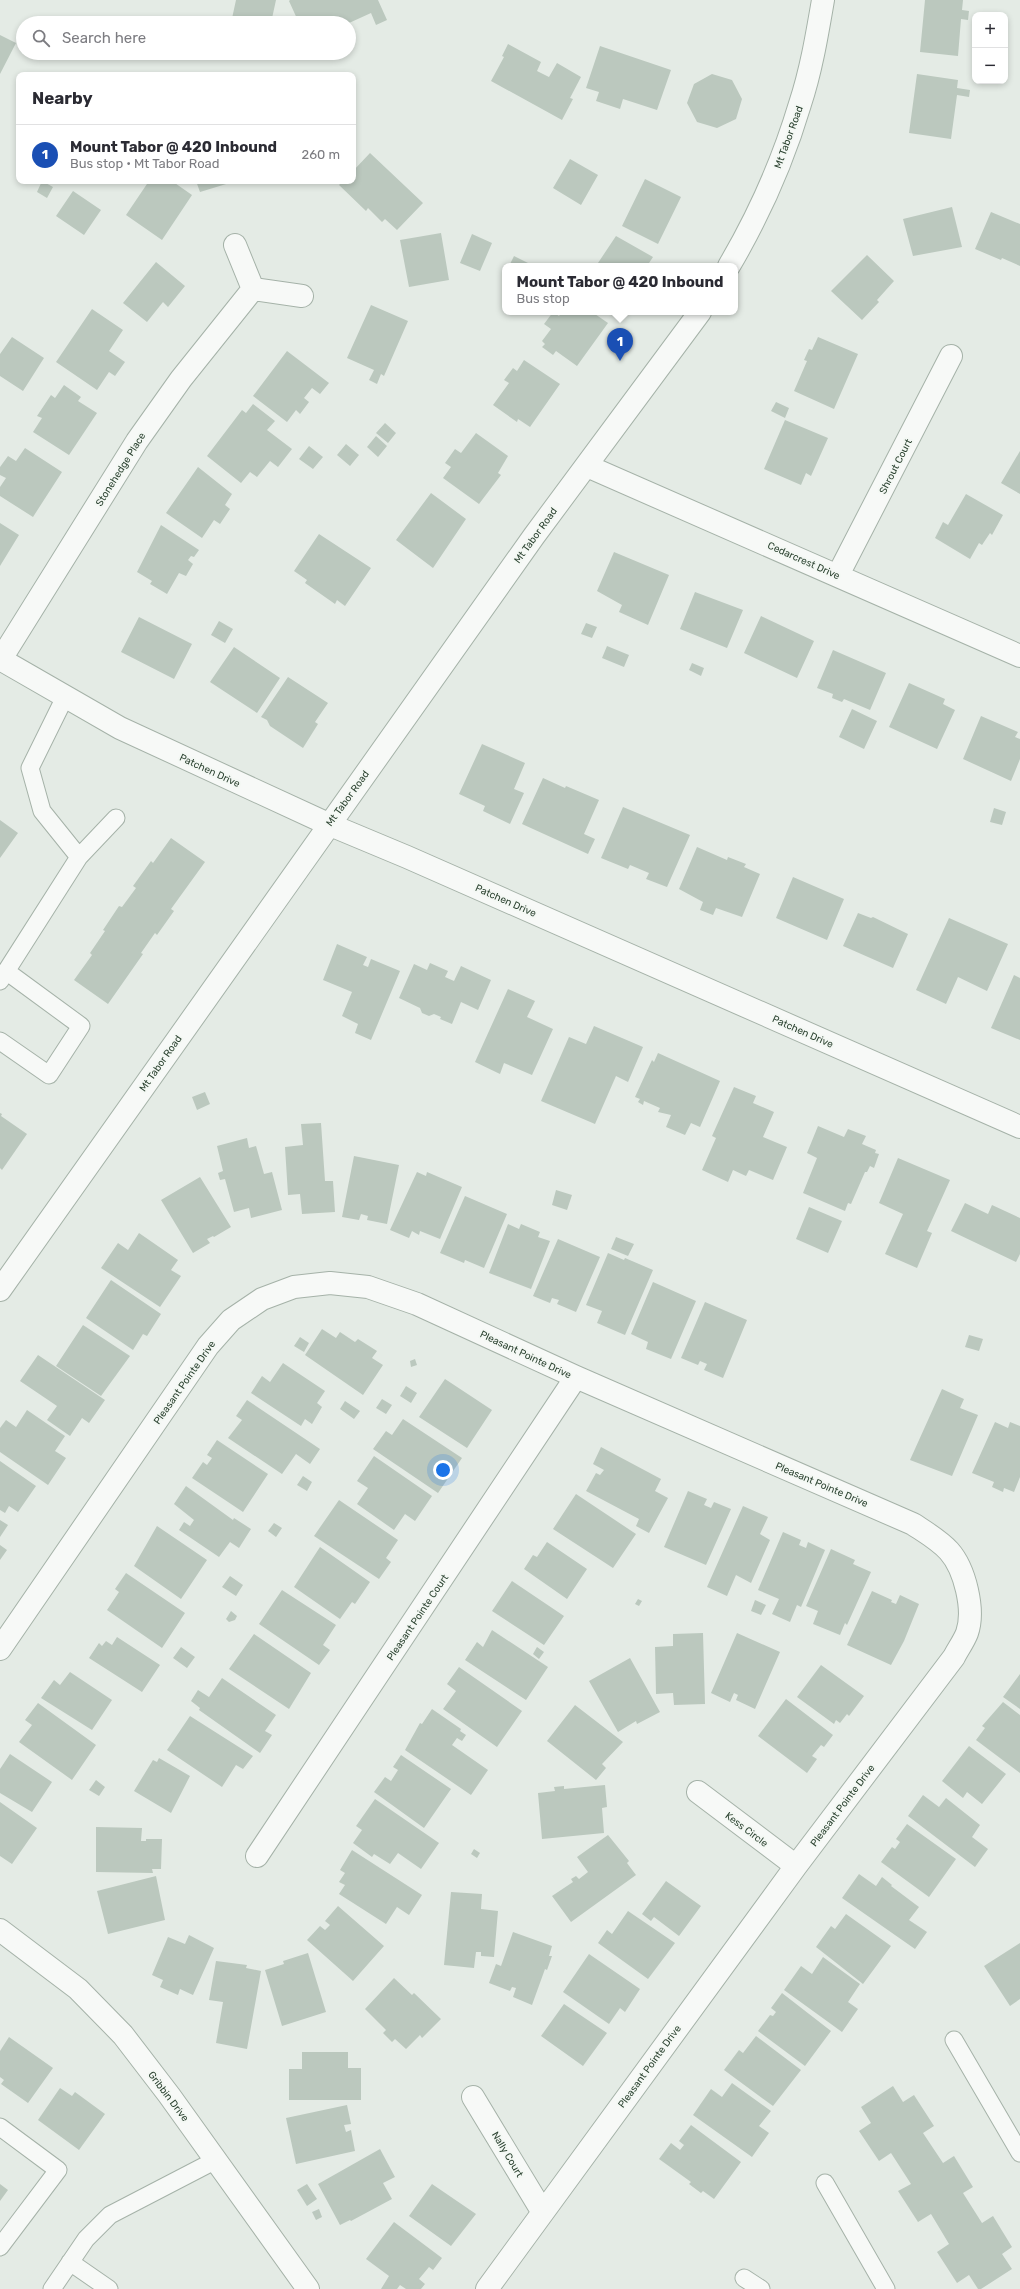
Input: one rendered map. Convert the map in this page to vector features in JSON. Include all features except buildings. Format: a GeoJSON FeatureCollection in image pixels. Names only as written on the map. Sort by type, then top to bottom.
{"type":"FeatureCollection","features":[{"type":"Feature","properties":{"kind":"street","name":"Mt Tabor Road"},"geometry":{"type":"LineString","coordinates":[[731,263],[760,210],[783,155],[801,103],[823,0]]}},
{"type":"Feature","properties":{"kind":"street"},"geometry":{"type":"LineString","coordinates":[[235,245],[252,289],[302,296]]}},
{"type":"Feature","properties":{"kind":"street","name":"Stonehedge Place"},"geometry":{"type":"LineString","coordinates":[[0,659],[137,441],[181,379],[252,289]]}},
{"type":"Feature","properties":{"kind":"street","name":"Mt Tabor Road"},"geometry":{"type":"LineString","coordinates":[[0,1290],[328,824],[534,536],[698,315]]}},
{"type":"Feature","properties":{"kind":"street","name":"Shrout Court"},"geometry":{"type":"LineString","coordinates":[[838,575],[951,356]]}},
{"type":"Feature","properties":{"kind":"street","name":"Cedarcrest Drive"},"geometry":{"type":"LineString","coordinates":[[587,466],[1020,656]]}},
{"type":"Feature","properties":{"kind":"street","name":"Patchen Drive"},"geometry":{"type":"LineString","coordinates":[[0,659],[120,728],[328,824],[407,857],[1020,1127]]}},
{"type":"Feature","properties":{"kind":"street","name":"Pleasant Pointe Drive"},"geometry":{"type":"LineString","coordinates":[[0,1649],[208,1346],[231,1320],[262,1299],[301,1286],[330,1283],[368,1287],[417,1304],[576,1377],[913,1524],[939,1541],[950,1553],[964,1581],[970,1607],[967,1633],[954,1657],[796,1866],[542,2211],[487,2289]]}},
{"type":"Feature","properties":{"kind":"street","name":"Pleasant Pointe Court"},"geometry":{"type":"LineString","coordinates":[[257,1856],[576,1377]]}},
{"type":"Feature","properties":{"kind":"street","name":"Kess Circle"},"geometry":{"type":"LineString","coordinates":[[698,1792],[796,1866]]}},
{"type":"Feature","properties":{"kind":"street","name":"Gribbin Drive"},"geometry":{"type":"LineString","coordinates":[[0,1930],[78,1989],[123,2034],[216,2160],[308,2289]]}},
{"type":"Feature","properties":{"kind":"street","name":"Nally Court"},"geometry":{"type":"LineString","coordinates":[[473,2097],[542,2211]]}},
{"type":"Feature","properties":{"kind":"lane"},"geometry":{"type":"LineString","coordinates":[[65,697],[30,768],[42,811],[79,856]]}},
{"type":"Feature","properties":{"kind":"lane"},"geometry":{"type":"LineString","coordinates":[[0,1041],[49,1075],[80,1026],[3,976],[79,856],[116,818]]}},
{"type":"Feature","properties":{"kind":"lane"},"geometry":{"type":"LineString","coordinates":[[954,2040],[1020,2153]]}},
{"type":"Feature","properties":{"kind":"lane"},"geometry":{"type":"LineString","coordinates":[[0,2127],[58,2170],[0,2247]]}},
{"type":"Feature","properties":{"kind":"lane"},"geometry":{"type":"LineString","coordinates":[[52,2289],[86,2239],[110,2215],[216,2160]]}},
{"type":"Feature","properties":{"kind":"lane"},"geometry":{"type":"LineString","coordinates":[[825,2183],[886,2289]]}},
{"type":"Feature","properties":{"kind":"lane"},"geometry":{"type":"LineString","coordinates":[[70,2262],[109,2289]]}},
{"type":"Feature","properties":{"kind":"lane"},"geometry":{"type":"LineString","coordinates":[[744,2278],[761,2289]]}},
{"type":"Feature","properties":{"kind":"place","name":"Mount Tabor @ 420 Inbound"},"geometry":{"type":"Point","coordinates":[620,361]}}]}
